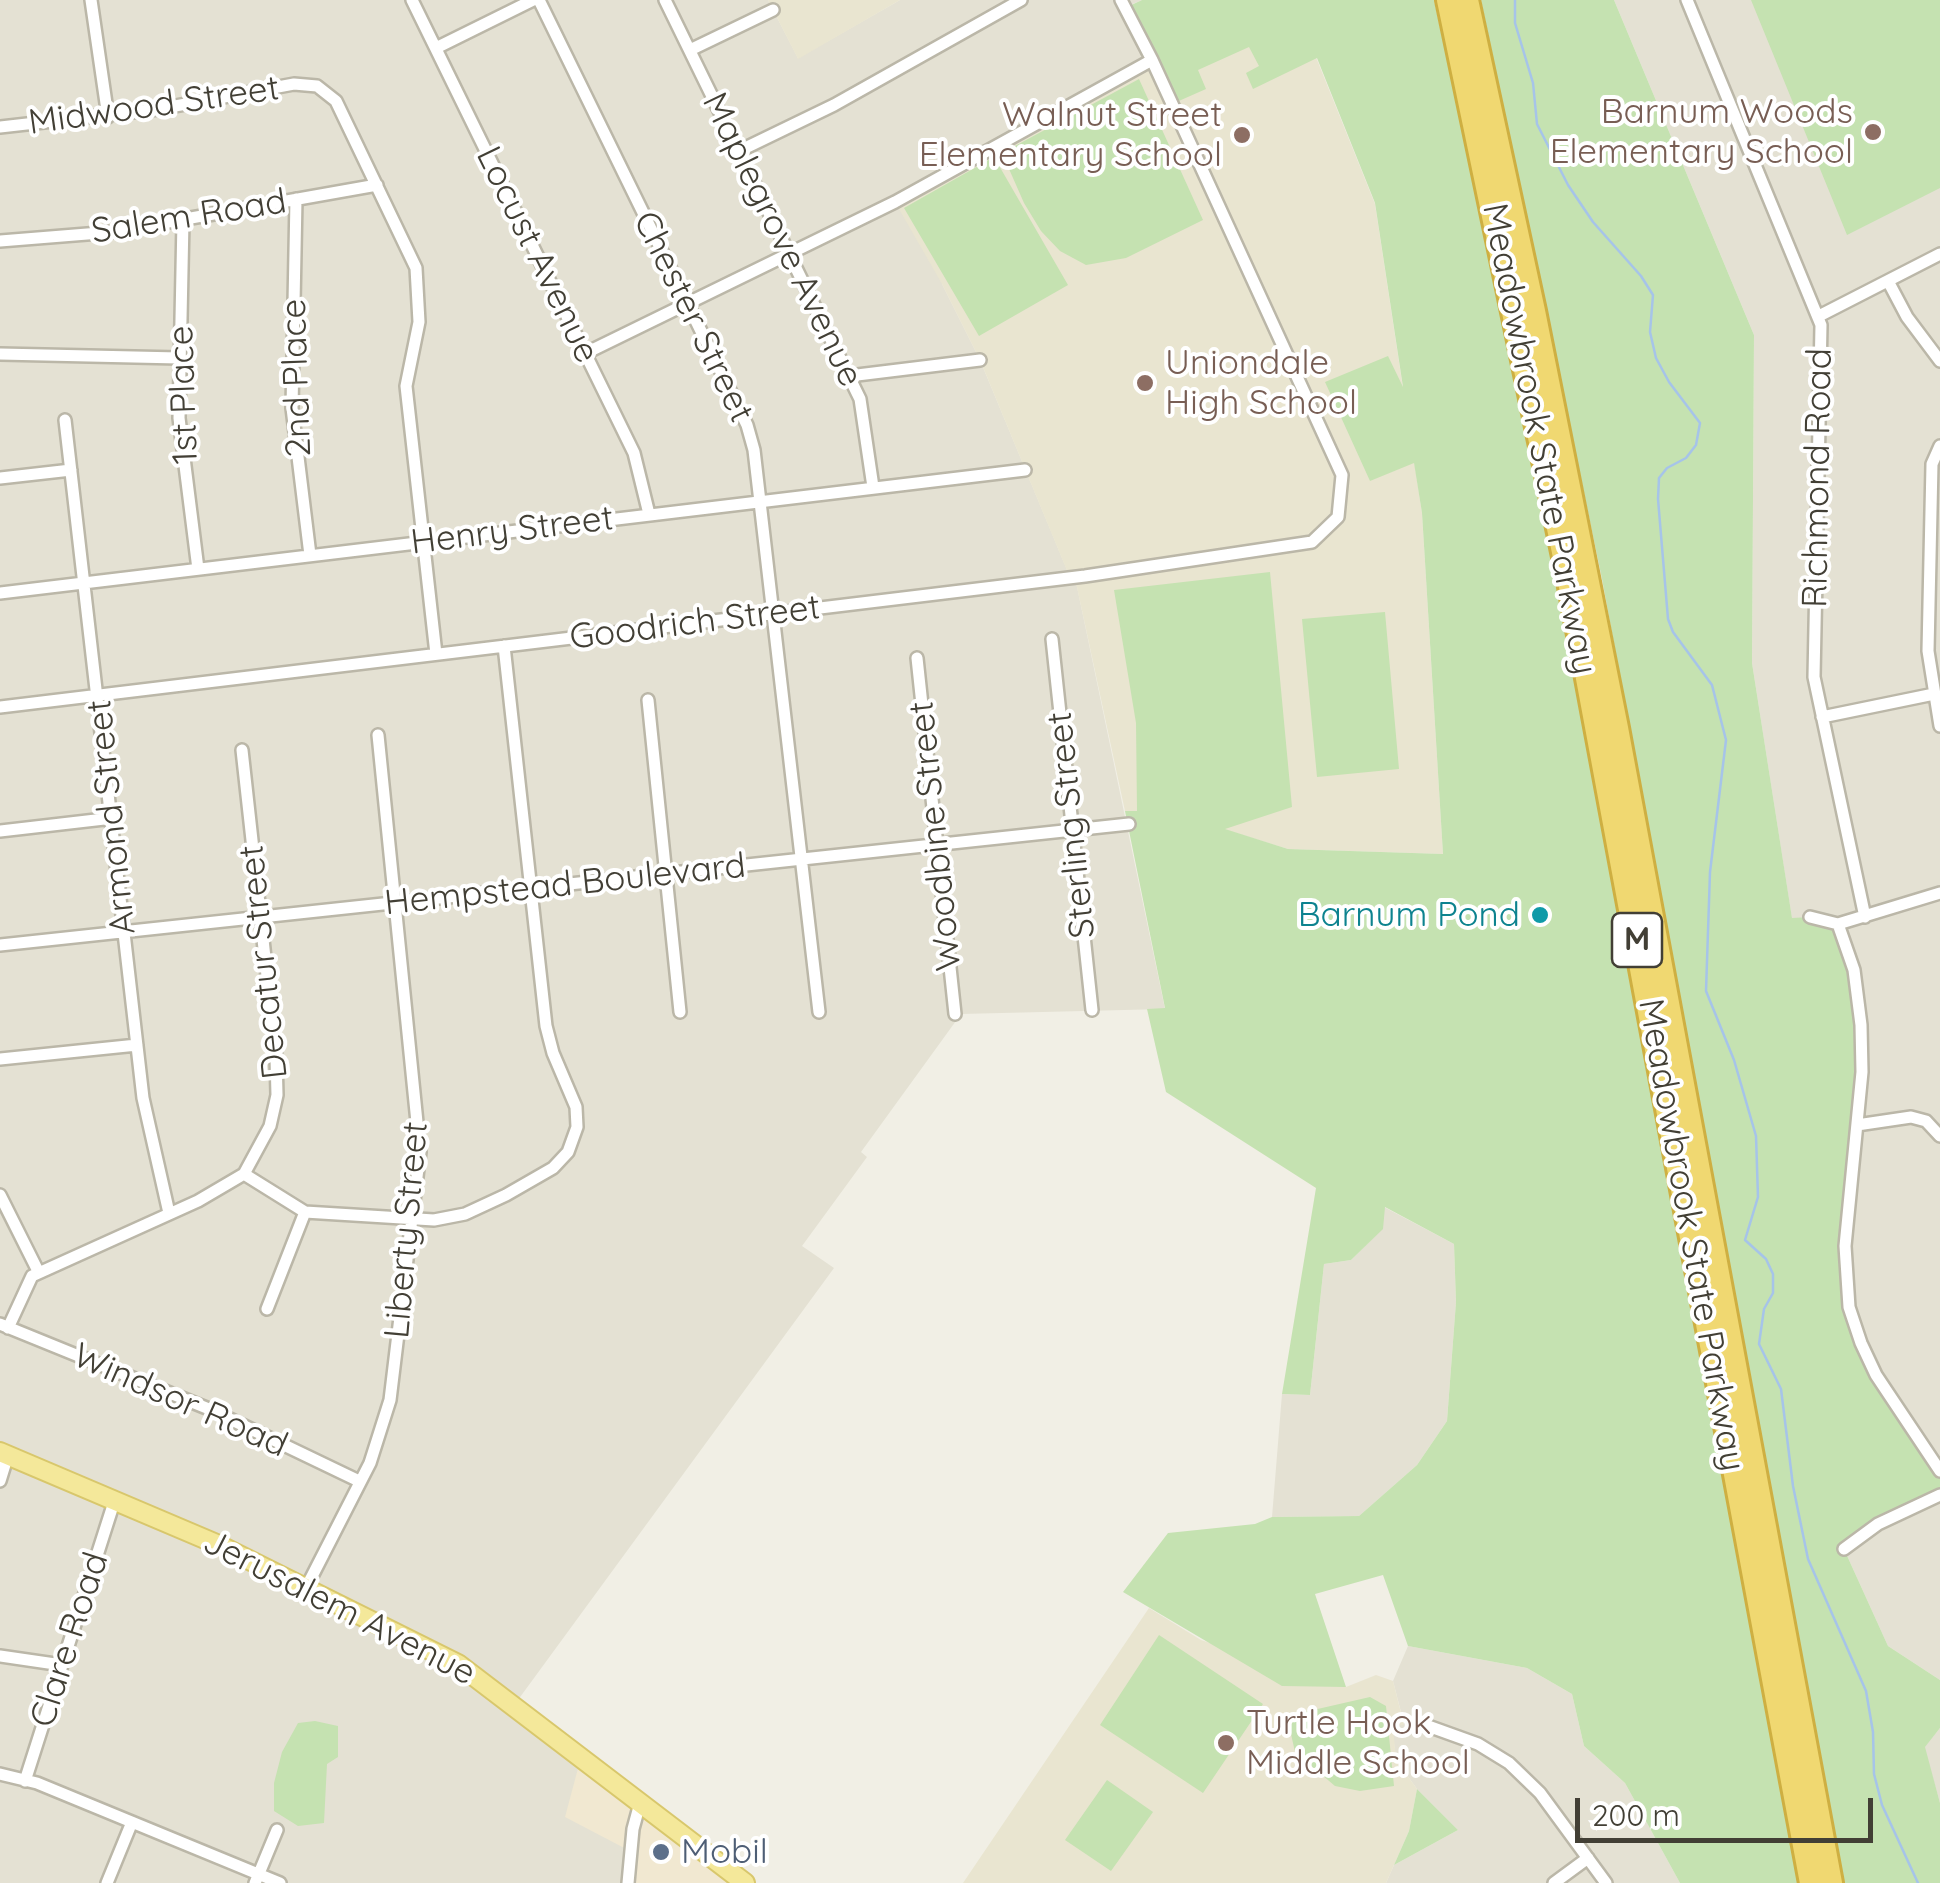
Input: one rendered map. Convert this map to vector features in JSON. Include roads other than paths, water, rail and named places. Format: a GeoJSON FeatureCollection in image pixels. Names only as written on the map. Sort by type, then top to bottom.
{"type":"FeatureCollection","features":[{"type":"Feature","properties":{"kind":"highway","name":"Meadowbrook State Parkway"},"geometry":{"type":"LineString","coordinates":[[1448,0],[1572,595],[1811,1883]]}},
{"type":"Feature","properties":{"kind":"highway","name":"Meadowbrook State Parkway"},"geometry":{"type":"LineString","coordinates":[[1467,0],[1610,690],[1830,1883]]}},
{"type":"Feature","properties":{"kind":"main road","name":"Jerusalem Avenue"},"geometry":{"type":"LineString","coordinates":[[4,1454],[114,1499],[306,1588],[471,1672],[746,1883]]}},
{"type":"Feature","properties":{"kind":"street"},"geometry":{"type":"LineString","coordinates":[[91,0],[108,117]]}},
{"type":"Feature","properties":{"kind":"street","name":"Locust Avenue"},"geometry":{"type":"LineString","coordinates":[[412,0],[634,453],[650,514]]}},
{"type":"Feature","properties":{"kind":"street"},"geometry":{"type":"LineString","coordinates":[[436,48],[536,0]]}},
{"type":"Feature","properties":{"kind":"street","name":"Chester Street"},"geometry":{"type":"LineString","coordinates":[[536,0],[688,303],[754,450],[819,1012]]}},
{"type":"Feature","properties":{"kind":"street","name":"Maplegrove Avenue"},"geometry":{"type":"LineString","coordinates":[[665,0],[849,376],[863,413],[873,488]]}},
{"type":"Feature","properties":{"kind":"street"},"geometry":{"type":"LineString","coordinates":[[740,151],[834,105],[1022,0]]}},
{"type":"Feature","properties":{"kind":"street"},"geometry":{"type":"LineString","coordinates":[[586,353],[895,202],[1152,60],[1121,0]]}},
{"type":"Feature","properties":{"kind":"street","name":"Richmond Road"},"geometry":{"type":"LineString","coordinates":[[1686,0],[1820,316],[1814,658],[1822,716],[1865,918]]}},
{"type":"Feature","properties":{"kind":"street"},"geometry":{"type":"LineString","coordinates":[[690,50],[773,10]]}},
{"type":"Feature","properties":{"kind":"street","name":"Goodrich Street"},"geometry":{"type":"LineString","coordinates":[[0,707],[1085,576],[1312,542],[1338,517],[1342,475],[1152,60]]}},
{"type":"Feature","properties":{"kind":"street","name":"Midwood Street"},"geometry":{"type":"LineString","coordinates":[[0,127],[108,117],[309,84],[324,90],[336,102],[377,185]]}},
{"type":"Feature","properties":{"kind":"street"},"geometry":{"type":"LineString","coordinates":[[377,185],[410,252],[418,285],[419,322],[406,386],[436,654]]}},
{"type":"Feature","properties":{"kind":"street","name":"Salem Road"},"geometry":{"type":"LineString","coordinates":[[0,242],[93,234],[377,185]]}},
{"type":"Feature","properties":{"kind":"street","name":"2nd Place"},"geometry":{"type":"LineString","coordinates":[[296,199],[292,408],[310,555]]}},
{"type":"Feature","properties":{"kind":"street","name":"1st Place"},"geometry":{"type":"LineString","coordinates":[[182,220],[179,418],[198,569]]}},
{"type":"Feature","properties":{"kind":"street"},"geometry":{"type":"LineString","coordinates":[[1820,316],[1940,254]]}},
{"type":"Feature","properties":{"kind":"street"},"geometry":{"type":"LineString","coordinates":[[1888,280],[1914,327],[1940,361]]}},
{"type":"Feature","properties":{"kind":"street"},"geometry":{"type":"LineString","coordinates":[[0,354],[179,358]]}},
{"type":"Feature","properties":{"kind":"street"},"geometry":{"type":"LineString","coordinates":[[849,376],[980,360]]}},
{"type":"Feature","properties":{"kind":"street","name":"Armond Street"},"geometry":{"type":"LineString","coordinates":[[65,420],[143,1098],[169,1213]]}},
{"type":"Feature","properties":{"kind":"street"},"geometry":{"type":"LineString","coordinates":[[1940,446],[1932,464],[1934,694],[1940,726]]}},
{"type":"Feature","properties":{"kind":"street"},"geometry":{"type":"LineString","coordinates":[[0,478],[71,470]]}},
{"type":"Feature","properties":{"kind":"street","name":"Henry Street"},"geometry":{"type":"LineString","coordinates":[[0,593],[1025,470]]}},
{"type":"Feature","properties":{"kind":"street","name":"Sterling Street"},"geometry":{"type":"LineString","coordinates":[[1052,639],[1092,1010]]}},
{"type":"Feature","properties":{"kind":"street"},"geometry":{"type":"LineString","coordinates":[[4,1326],[38,1272],[198,1201],[244,1174],[306,1212],[412,1221],[464,1214],[553,1168],[568,1152],[574,1140],[576,1107],[546,1026],[504,646]]}},
{"type":"Feature","properties":{"kind":"street","name":"Woodbine Street"},"geometry":{"type":"LineString","coordinates":[[917,658],[956,1014]]}},
{"type":"Feature","properties":{"kind":"street"},"geometry":{"type":"LineString","coordinates":[[1822,716],[1934,694]]}},
{"type":"Feature","properties":{"kind":"street"},"geometry":{"type":"LineString","coordinates":[[648,700],[680,1012]]}},
{"type":"Feature","properties":{"kind":"street","name":"Liberty Street"},"geometry":{"type":"LineString","coordinates":[[306,1588],[380,1436],[390,1400],[420,1152],[378,735]]}},
{"type":"Feature","properties":{"kind":"street","name":"Decatur Street"},"geometry":{"type":"LineString","coordinates":[[242,750],[277,1095],[270,1126],[244,1174]]}},
{"type":"Feature","properties":{"kind":"street"},"geometry":{"type":"LineString","coordinates":[[0,831],[112,818]]}},
{"type":"Feature","properties":{"kind":"street","name":"Hempstead Boulevard"},"geometry":{"type":"LineString","coordinates":[[0,945],[1129,824]]}},
{"type":"Feature","properties":{"kind":"street"},"geometry":{"type":"LineString","coordinates":[[1810,918],[1838,924],[1940,893]]}},
{"type":"Feature","properties":{"kind":"street"},"geometry":{"type":"LineString","coordinates":[[1838,924],[1854,970],[1861,1025],[1862,1072],[1845,1246],[1849,1306],[1876,1375],[1940,1471]]}},
{"type":"Feature","properties":{"kind":"street"},"geometry":{"type":"LineString","coordinates":[[0,1059],[137,1044]]}},
{"type":"Feature","properties":{"kind":"street"},"geometry":{"type":"LineString","coordinates":[[1857,1126],[1911,1117],[1926,1121],[1940,1136]]}},
{"type":"Feature","properties":{"kind":"street"},"geometry":{"type":"LineString","coordinates":[[0,1195],[38,1272]]}},
{"type":"Feature","properties":{"kind":"street"},"geometry":{"type":"LineString","coordinates":[[267,1308],[306,1212]]}},
{"type":"Feature","properties":{"kind":"street","name":"Windsor Road"},"geometry":{"type":"LineString","coordinates":[[4,1326],[209,1409],[359,1482]]}},
{"type":"Feature","properties":{"kind":"street"},"geometry":{"type":"LineString","coordinates":[[0,1481],[4,1454]]}},
{"type":"Feature","properties":{"kind":"street"},"geometry":{"type":"LineString","coordinates":[[1844,1549],[1878,1524],[1940,1495]]}},
{"type":"Feature","properties":{"kind":"street","name":"Clare Road"},"geometry":{"type":"LineString","coordinates":[[25,1781],[114,1499]]}},
{"type":"Feature","properties":{"kind":"street"},"geometry":{"type":"LineString","coordinates":[[0,1656],[62,1665]]}},
{"type":"Feature","properties":{"kind":"street"},"geometry":{"type":"LineString","coordinates":[[1428,1726],[1478,1744],[1509,1763],[1540,1792],[1606,1883]]}},
{"type":"Feature","properties":{"kind":"street"},"geometry":{"type":"LineString","coordinates":[[0,1774],[132,1822],[257,1879],[280,1883]]}},
{"type":"Feature","properties":{"kind":"street"},"geometry":{"type":"LineString","coordinates":[[628,1883],[640,1802]]}},
{"type":"Feature","properties":{"kind":"street"},"geometry":{"type":"LineString","coordinates":[[107,1883],[132,1822]]}},
{"type":"Feature","properties":{"kind":"street"},"geometry":{"type":"LineString","coordinates":[[257,1879],[277,1830]]}},
{"type":"Feature","properties":{"kind":"street"},"geometry":{"type":"LineString","coordinates":[[1554,1883],[1588,1858]]}},
{"type":"Feature","properties":{"kind":"waterway"},"geometry":{"type":"LineString","coordinates":[[1515,0],[1515,23],[1533,83],[1537,124],[1568,185],[1593,222],[1653,295],[1650,332],[1656,358],[1700,423],[1696,445],[1686,458],[1667,468],[1659,478],[1658,499],[1668,619],[1673,632],[1712,685],[1726,740],[1710,872],[1706,991],[1734,1060],[1756,1136],[1758,1197],[1745,1240],[1766,1259],[1773,1274],[1773,1293],[1764,1309],[1759,1344],[1781,1389],[1793,1486],[1808,1559],[1866,1691],[1873,1732],[1874,1774],[1882,1805],[1918,1883]]}},
{"type":"Feature","properties":{"kind":"place","name":"Barnum Woods Elementary School"},"geometry":{"type":"Point","coordinates":[1873,132]}},
{"type":"Feature","properties":{"kind":"place","name":"Walnut Street Elementary School"},"geometry":{"type":"Point","coordinates":[1242,135]}},
{"type":"Feature","properties":{"kind":"place","name":"Uniondale High School"},"geometry":{"type":"Point","coordinates":[1145,383]}},
{"type":"Feature","properties":{"kind":"place","name":"Barnum Pond"},"geometry":{"type":"Point","coordinates":[1540,915]}},
{"type":"Feature","properties":{"kind":"place","name":"Turtle Hook Middle School"},"geometry":{"type":"Point","coordinates":[1226,1743]}},
{"type":"Feature","properties":{"kind":"place","name":"Mobil"},"geometry":{"type":"Point","coordinates":[661,1852]}}]}
